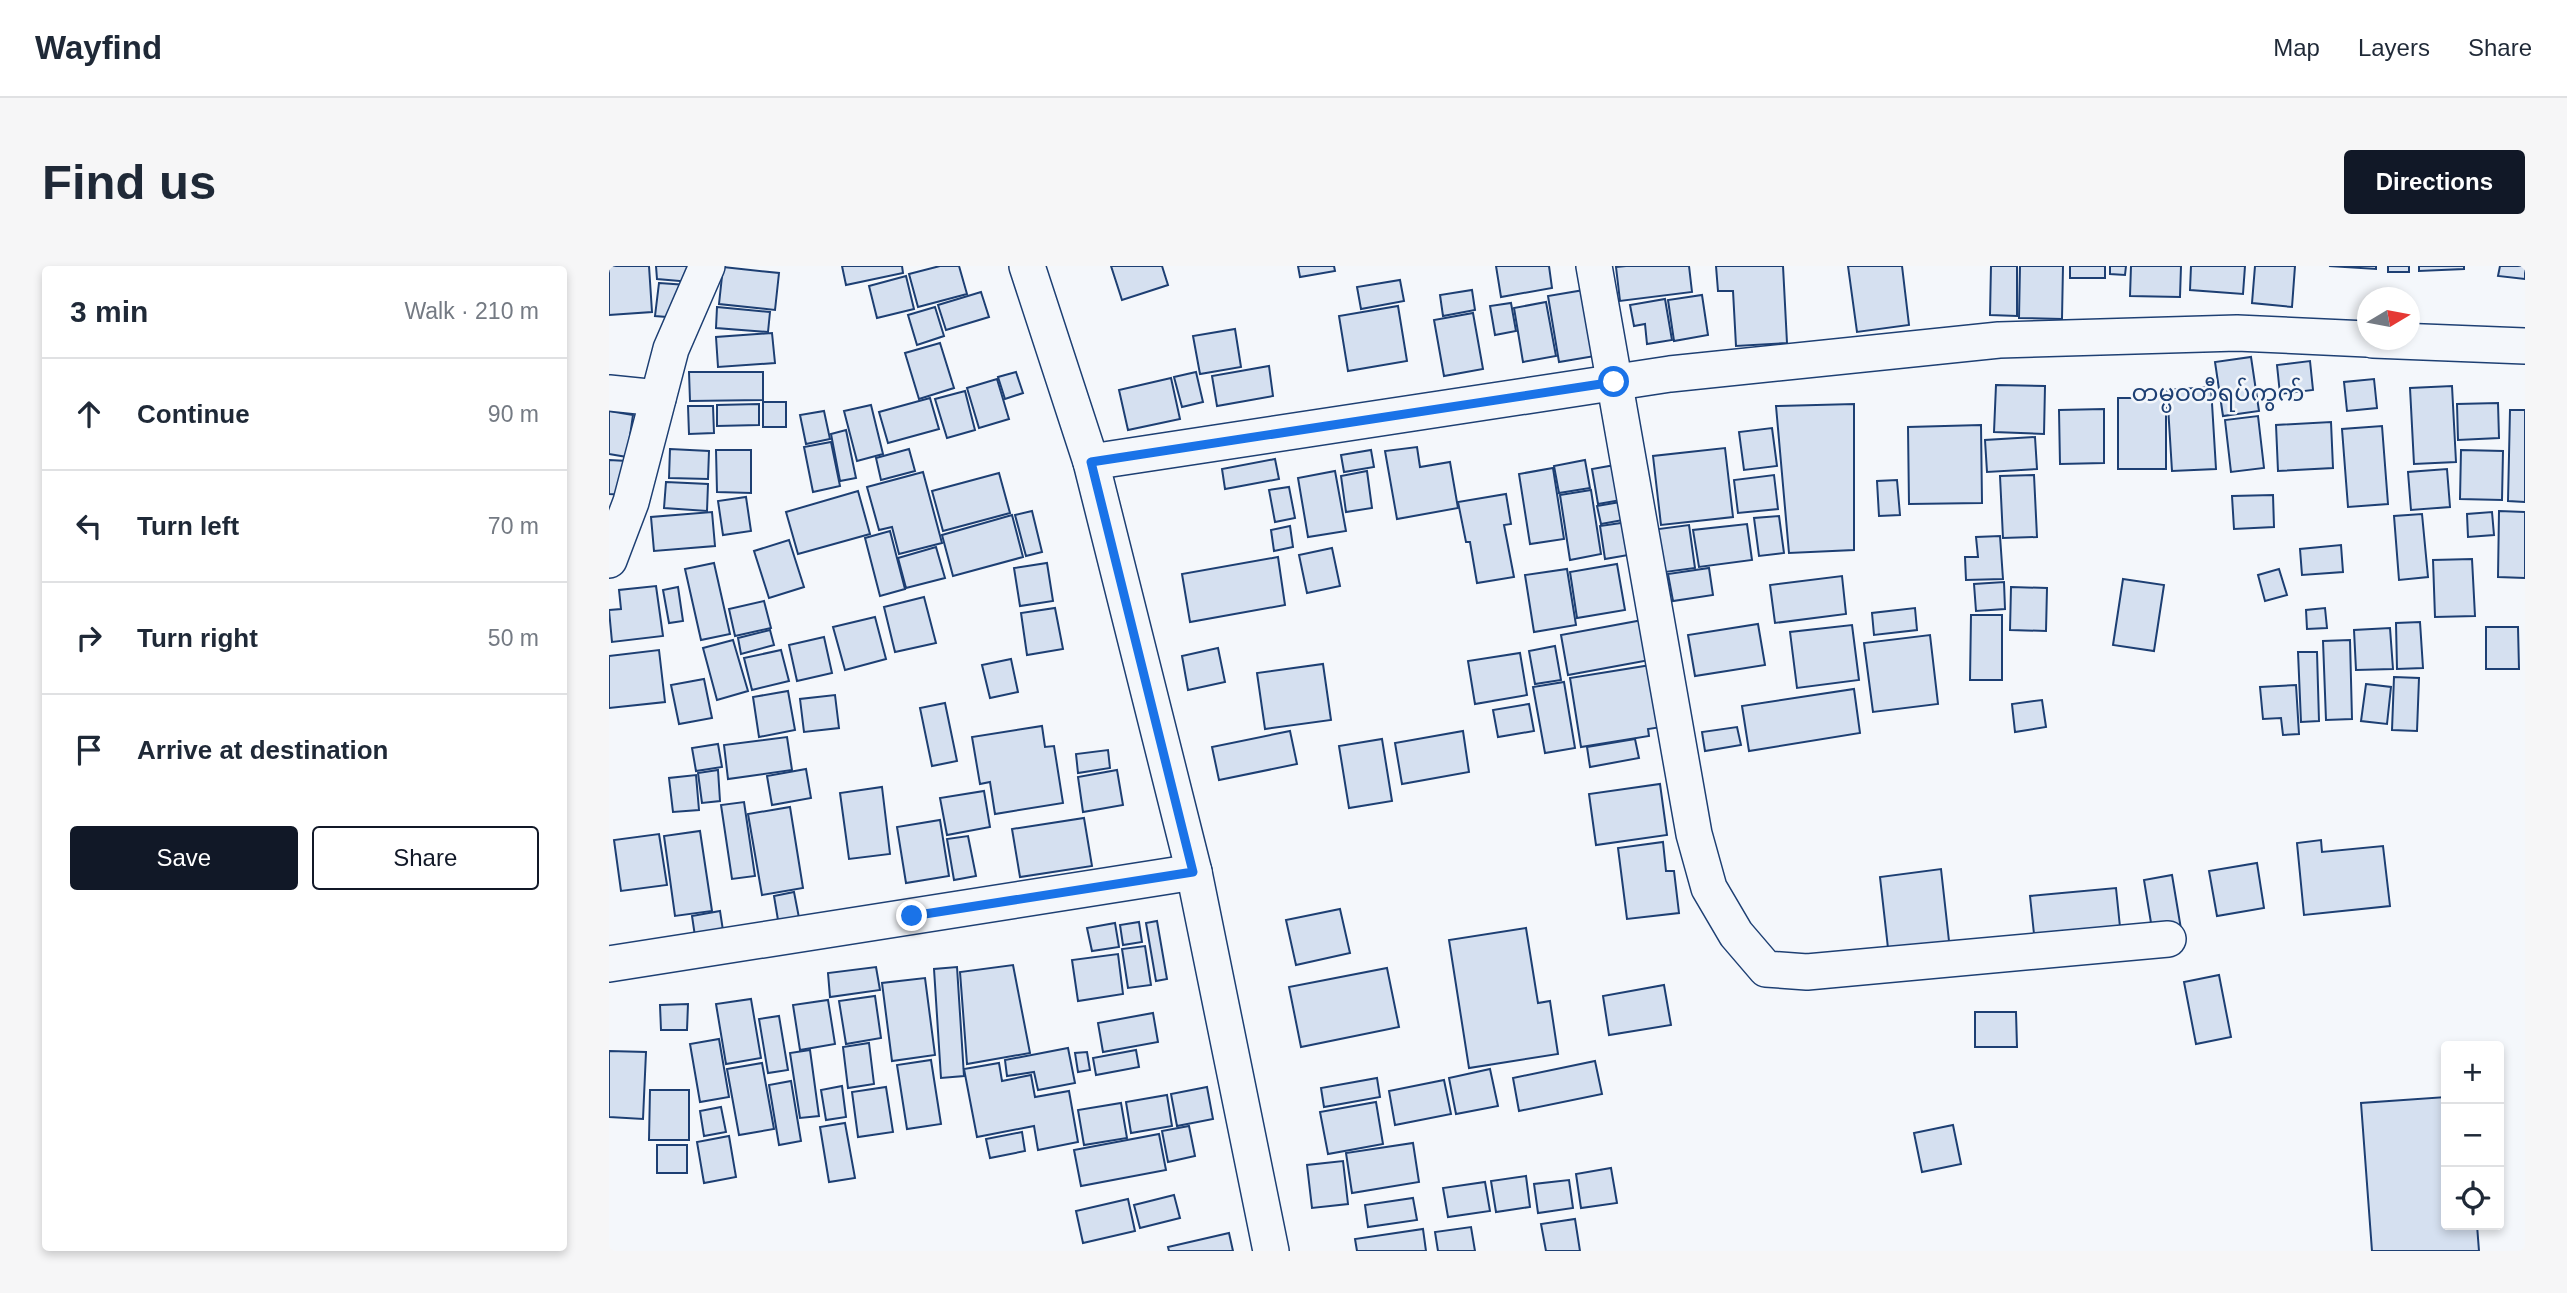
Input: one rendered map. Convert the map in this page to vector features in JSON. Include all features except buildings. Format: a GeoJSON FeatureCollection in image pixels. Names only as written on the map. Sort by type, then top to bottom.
{"type":"FeatureCollection","features":[{"type":"Feature","properties":{"kind":"street"},"geometry":{"type":"LineString","coordinates":[[609,560],[631,502],[671,349],[706,266]]}},
{"type":"Feature","properties":{"kind":"street"},"geometry":{"type":"LineString","coordinates":[[1027,266],[1091,462],[1193,872],[1271,1251]]}},
{"type":"Feature","properties":{"kind":"street"},"geometry":{"type":"LineString","coordinates":[[1594,266],[1694,834],[1709,888],[1736,934],[1766,969],[1807,972],[2168,939]]}},
{"type":"Feature","properties":{"kind":"street"},"geometry":{"type":"LineString","coordinates":[[1091,462],[1670,374],[1999,340],[2237,333],[2357,338]]}},
{"type":"Feature","properties":{"kind":"street"},"geometry":{"type":"LineString","coordinates":[[2420,341],[2525,346]]}},
{"type":"Feature","properties":{"kind":"street"},"geometry":{"type":"LineString","coordinates":[[609,393],[658,398]]}},
{"type":"Feature","properties":{"kind":"street"},"geometry":{"type":"LineString","coordinates":[[609,964],[1193,872]]}},
{"type":"Feature","properties":{"kind":"district","name":"တမ္ပဝတီရပ်ကွက်"},"geometry":{"type":"Point","coordinates":[2218,393]}},
{"type":"Feature","properties":{"kind":"route"},"geometry":{"type":"LineString","coordinates":[[912,916],[1193,872],[1091,462],[1614,382]]}}]}
